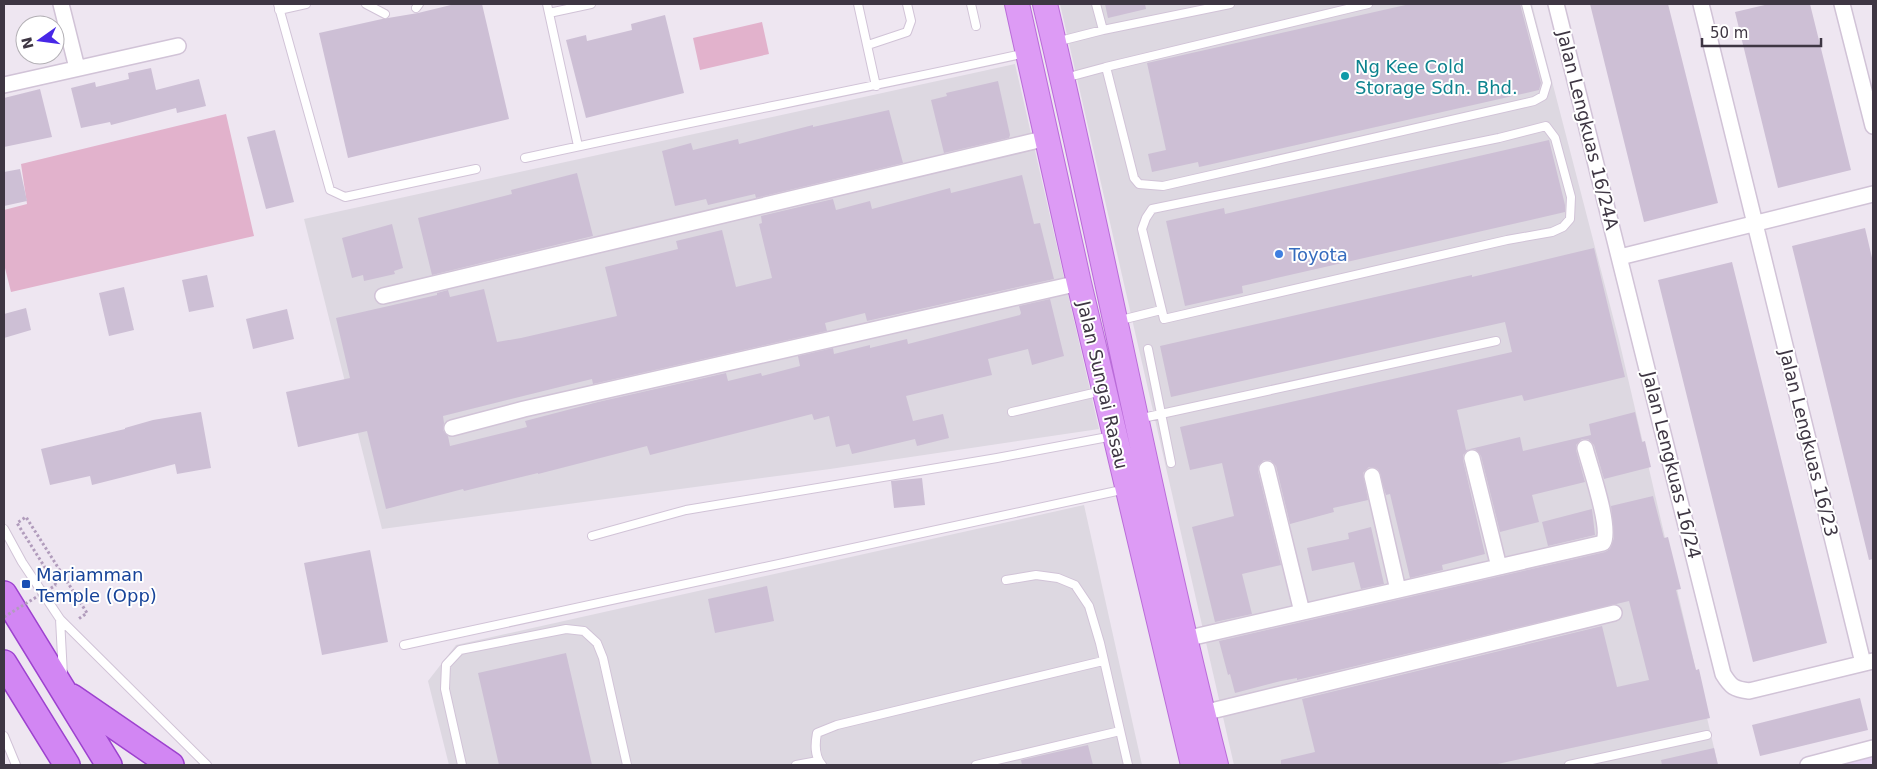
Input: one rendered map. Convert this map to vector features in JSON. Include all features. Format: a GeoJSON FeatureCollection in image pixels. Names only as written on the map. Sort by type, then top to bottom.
{"type":"FeatureCollection","features":[{"type":"Feature","properties":{"kind":"highway"},"geometry":{"type":"LineString","coordinates":[[4,594],[109,765]]}},
{"type":"Feature","properties":{"kind":"highway"},"geometry":{"type":"LineString","coordinates":[[4,663],[63,762]]}},
{"type":"Feature","properties":{"kind":"highway"},"geometry":{"type":"LineString","coordinates":[[63,692],[171,765]]}},
{"type":"Feature","properties":{"kind":"main road","name":"Jalan Sungai Rasau"},"geometry":{"type":"LineString","coordinates":[[1017,4],[1079,283],[1193,765]]}},
{"type":"Feature","properties":{"kind":"main road","name":"Jalan Sungai Rasau"},"geometry":{"type":"LineString","coordinates":[[1045,4],[1185,639],[1216,765]]}},
{"type":"Feature","properties":{"kind":"street"},"geometry":{"type":"LineString","coordinates":[[61,4],[77,68]]}},
{"type":"Feature","properties":{"kind":"street","name":"Jalan Lengkuas 16/24A"},"geometry":{"type":"LineString","coordinates":[[1556,4],[1620,257]]}},
{"type":"Feature","properties":{"kind":"street","name":"Jalan Lengkuas 16/23"},"geometry":{"type":"LineString","coordinates":[[1700,4],[1868,662]]}},
{"type":"Feature","properties":{"kind":"street"},"geometry":{"type":"LineString","coordinates":[[1842,4],[1873,126]]}},
{"type":"Feature","properties":{"kind":"street"},"geometry":{"type":"LineString","coordinates":[[4,85],[178,46]]}},
{"type":"Feature","properties":{"kind":"street"},"geometry":{"type":"LineString","coordinates":[[384,296],[1047,138]]}},
{"type":"Feature","properties":{"kind":"street"},"geometry":{"type":"LineString","coordinates":[[1620,257],[1873,194]]}},
{"type":"Feature","properties":{"kind":"street","name":"Jalan Lengkuas 16/24"},"geometry":{"type":"LineString","coordinates":[[1620,257],[1723,674],[1730,685],[1750,692],[1868,662]]}},
{"type":"Feature","properties":{"kind":"street"},"geometry":{"type":"LineString","coordinates":[[452,428],[524,409],[1079,283]]}},
{"type":"Feature","properties":{"kind":"street"},"geometry":{"type":"LineString","coordinates":[[1185,639],[1603,543],[1606,538],[1605,523],[1585,448]]}},
{"type":"Feature","properties":{"kind":"street"},"geometry":{"type":"LineString","coordinates":[[1472,458],[1499,567]]}},
{"type":"Feature","properties":{"kind":"street"},"geometry":{"type":"LineString","coordinates":[[1267,469],[1302,612]]}},
{"type":"Feature","properties":{"kind":"street"},"geometry":{"type":"LineString","coordinates":[[1372,476],[1398,590]]}},
{"type":"Feature","properties":{"kind":"street"},"geometry":{"type":"LineString","coordinates":[[1203,713],[1614,613]]}},
{"type":"Feature","properties":{"kind":"street"},"geometry":{"type":"LineString","coordinates":[[1808,765],[1873,748]]}},
{"type":"Feature","properties":{"kind":"lane"},"geometry":{"type":"LineString","coordinates":[[306,4],[278,7],[330,190],[345,197],[476,169]]}},
{"type":"Feature","properties":{"kind":"lane"},"geometry":{"type":"LineString","coordinates":[[366,4],[385,14]]}},
{"type":"Feature","properties":{"kind":"lane"},"geometry":{"type":"LineString","coordinates":[[547,4],[578,146]]}},
{"type":"Feature","properties":{"kind":"lane"},"geometry":{"type":"LineString","coordinates":[[549,13],[591,4]]}},
{"type":"Feature","properties":{"kind":"lane"},"geometry":{"type":"LineString","coordinates":[[858,4],[876,86]]}},
{"type":"Feature","properties":{"kind":"lane"},"geometry":{"type":"LineString","coordinates":[[868,46],[907,32],[911,21],[907,4]]}},
{"type":"Feature","properties":{"kind":"lane"},"geometry":{"type":"LineString","coordinates":[[971,4],[976,26]]}},
{"type":"Feature","properties":{"kind":"lane"},"geometry":{"type":"LineString","coordinates":[[1096,4],[1103,30]]}},
{"type":"Feature","properties":{"kind":"lane"},"geometry":{"type":"LineString","coordinates":[[1054,43],[1103,30],[1230,4]]}},
{"type":"Feature","properties":{"kind":"lane"},"geometry":{"type":"LineString","coordinates":[[1063,79],[1106,66],[1368,4]]}},
{"type":"Feature","properties":{"kind":"lane"},"geometry":{"type":"LineString","coordinates":[[1106,66],[1134,178],[1139,184],[1163,186],[1534,101],[1543,96],[1547,84],[1526,4]]}},
{"type":"Feature","properties":{"kind":"lane"},"geometry":{"type":"LineString","coordinates":[[525,158],[798,100],[876,86],[1028,52]]}},
{"type":"Feature","properties":{"kind":"lane"},"geometry":{"type":"LineString","coordinates":[[1546,126],[1555,138],[1571,197],[1570,219],[1563,227],[1552,232],[1507,240],[1164,319],[1161,310],[1142,229],[1152,209],[1499,138],[1546,126]]}},
{"type":"Feature","properties":{"kind":"lane"},"geometry":{"type":"LineString","coordinates":[[1115,322],[1161,310]]}},
{"type":"Feature","properties":{"kind":"lane"},"geometry":{"type":"LineString","coordinates":[[1136,419],[1496,341]]}},
{"type":"Feature","properties":{"kind":"lane"},"geometry":{"type":"LineString","coordinates":[[1148,349],[1171,463]]}},
{"type":"Feature","properties":{"kind":"lane"},"geometry":{"type":"LineString","coordinates":[[1012,412],[1104,390]]}},
{"type":"Feature","properties":{"kind":"lane"},"geometry":{"type":"LineString","coordinates":[[592,536],[686,510],[997,458],[1115,435]]}},
{"type":"Feature","properties":{"kind":"lane"},"geometry":{"type":"LineString","coordinates":[[404,645],[1128,488]]}},
{"type":"Feature","properties":{"kind":"lane"},"geometry":{"type":"LineString","coordinates":[[4,529],[22,562],[60,619],[207,765]]}},
{"type":"Feature","properties":{"kind":"lane"},"geometry":{"type":"LineString","coordinates":[[1006,580],[1036,575],[1058,578],[1074,585],[1089,606],[1100,643],[1128,765]]}},
{"type":"Feature","properties":{"kind":"lane"},"geometry":{"type":"LineString","coordinates":[[60,619],[63,692]]}},
{"type":"Feature","properties":{"kind":"lane"},"geometry":{"type":"LineString","coordinates":[[462,765],[445,689],[446,665],[460,650],[566,629],[584,631],[598,643],[627,765]]}},
{"type":"Feature","properties":{"kind":"lane"},"geometry":{"type":"LineString","coordinates":[[796,765],[820,763],[815,744],[818,733],[837,725],[1103,661]]}},
{"type":"Feature","properties":{"kind":"lane"},"geometry":{"type":"LineString","coordinates":[[976,765],[1120,731]]}},
{"type":"Feature","properties":{"kind":"lane"},"geometry":{"type":"LineString","coordinates":[[1569,765],[1707,735]]}},
{"type":"Feature","properties":{"kind":"lane"},"geometry":{"type":"LineString","coordinates":[[4,736],[16,765]]}},
{"type":"Feature","properties":{"kind":"path"},"geometry":{"type":"LineString","coordinates":[[4,617],[56,585],[17,523],[26,517],[87,613],[67,626]]}},
{"type":"Feature","properties":{"kind":"shaded area"},"geometry":{"type":"Polygon","coordinates":[[[1060,4],[1532,4],[1619,340],[1718,765],[1234,765],[1060,4]]]}},
{"type":"Feature","properties":{"kind":"shaded area"},"geometry":{"type":"Polygon","coordinates":[[[762,22],[769,54],[700,70],[693,38],[762,22]]]}},
{"type":"Feature","properties":{"kind":"shaded area"},"geometry":{"type":"Polygon","coordinates":[[[1015,64],[1099,429],[830,469],[382,529],[304,219],[1015,64]]]}},
{"type":"Feature","properties":{"kind":"shaded area"},"geometry":{"type":"Polygon","coordinates":[[[226,114],[254,236],[11,292],[4,264],[4,210],[27,204],[21,164],[226,114]]]}},
{"type":"Feature","properties":{"kind":"shaded area"},"geometry":{"type":"Polygon","coordinates":[[[1084,505],[1142,765],[449,765],[428,681],[456,645],[1084,505]]]}},
{"type":"Feature","properties":{"kind":"shaded area"},"geometry":{"type":"Polygon","coordinates":[[[1873,754],[1873,765],[1830,765],[1873,754]]]}},
{"type":"Feature","properties":{"kind":"building"},"geometry":{"type":"Polygon","coordinates":[[[455,4],[482,4],[509,119],[348,158],[319,33],[455,4]]]}},
{"type":"Feature","properties":{"kind":"building"},"geometry":{"type":"Polygon","coordinates":[[[1105,4],[1145,4],[1146,9],[1108,18],[1105,4]]]}},
{"type":"Feature","properties":{"kind":"building","name":"Ng Kee Cold Storage Sdn. Bhd."},"geometry":{"type":"Polygon","coordinates":[[[1410,4],[1520,4],[1541,83],[1539,90],[1199,167],[1198,162],[1152,172],[1148,154],[1166,150],[1147,63],[1410,4]]]}},
{"type":"Feature","properties":{"kind":"building"},"geometry":{"type":"Polygon","coordinates":[[[1590,4],[1668,4],[1718,203],[1644,222],[1590,4]]]}},
{"type":"Feature","properties":{"kind":"building"},"geometry":{"type":"Polygon","coordinates":[[[1769,4],[1810,4],[1851,170],[1778,188],[1735,12],[1769,4]]]}},
{"type":"Feature","properties":{"kind":"building"},"geometry":{"type":"Polygon","coordinates":[[[665,15],[684,93],[586,118],[566,40],[586,35],[587,41],[632,30],[631,24],[665,15]]]}},
{"type":"Feature","properties":{"kind":"building"},"geometry":{"type":"Polygon","coordinates":[[[151,68],[156,90],[199,79],[206,106],[177,113],[176,108],[111,125],[110,122],[81,128],[71,88],[95,82],[96,87],[129,79],[128,73],[151,68]]]}},
{"type":"Feature","properties":{"kind":"building"},"geometry":{"type":"Polygon","coordinates":[[[998,81],[1010,135],[1009,138],[944,153],[931,100],[947,96],[946,93],[998,81]]]}},
{"type":"Feature","properties":{"kind":"building"},"geometry":{"type":"Polygon","coordinates":[[[40,89],[52,137],[4,147],[4,98],[40,89]]]}},
{"type":"Feature","properties":{"kind":"building"},"geometry":{"type":"Polygon","coordinates":[[[889,110],[903,163],[756,198],[755,194],[708,205],[706,199],[675,206],[662,151],[691,143],[693,150],[738,139],[739,144],[813,125],[813,127],[889,110]]]}},
{"type":"Feature","properties":{"kind":"building"},"geometry":{"type":"Polygon","coordinates":[[[275,130],[294,202],[266,209],[247,137],[275,130]]]}},
{"type":"Feature","properties":{"kind":"building","name":"Toyota"},"geometry":{"type":"Polygon","coordinates":[[[1549,140],[1565,205],[1565,212],[1242,286],[1243,293],[1185,306],[1166,221],[1224,208],[1225,214],[1549,140]]]}},
{"type":"Feature","properties":{"kind":"building"},"geometry":{"type":"Polygon","coordinates":[[[20,169],[27,201],[4,206],[4,172],[20,169]]]}},
{"type":"Feature","properties":{"kind":"building"},"geometry":{"type":"Polygon","coordinates":[[[577,173],[593,236],[432,275],[418,218],[512,194],[511,190],[577,173]]]}},
{"type":"Feature","properties":{"kind":"building"},"geometry":{"type":"Polygon","coordinates":[[[1022,175],[1034,224],[1040,223],[1054,279],[867,321],[865,313],[825,323],[827,331],[593,384],[592,379],[443,416],[443,430],[448,436],[450,446],[527,427],[525,421],[598,402],[726,373],[728,381],[761,373],[762,376],[800,366],[798,356],[833,348],[834,354],[870,345],[870,348],[907,339],[908,344],[1020,315],[1019,306],[1050,299],[1064,356],[1032,365],[1028,349],[988,359],[992,375],[906,396],[913,421],[943,414],[949,438],[917,446],[915,439],[852,454],[849,444],[836,447],[829,416],[814,420],[812,414],[650,455],[647,446],[538,474],[464,491],[463,489],[386,509],[367,431],[298,447],[286,392],[350,378],[336,318],[437,295],[437,293],[448,290],[450,297],[484,289],[497,342],[521,338],[617,316],[605,267],[678,249],[676,241],[722,230],[736,287],[772,278],[759,224],[762,223],[761,216],[833,199],[836,210],[870,201],[872,209],[950,188],[951,193],[1022,175]]]}},
{"type":"Feature","properties":{"kind":"building"},"geometry":{"type":"Polygon","coordinates":[[[392,224],[403,268],[394,271],[395,274],[364,281],[363,275],[352,278],[342,238],[392,224]]]}},
{"type":"Feature","properties":{"kind":"building"},"geometry":{"type":"Polygon","coordinates":[[[1865,228],[1873,262],[1873,559],[1869,560],[1792,246],[1865,228]]]}},
{"type":"Feature","properties":{"kind":"building"},"geometry":{"type":"Polygon","coordinates":[[[1594,248],[1625,377],[1524,401],[1522,395],[1457,410],[1466,450],[1469,449],[1463,455],[1463,460],[1485,554],[1442,565],[1443,570],[1410,578],[1390,494],[1386,495],[1378,469],[1369,467],[1363,473],[1368,500],[1333,508],[1334,512],[1290,524],[1276,466],[1270,460],[1264,460],[1258,466],[1258,471],[1281,565],[1242,574],[1252,614],[1215,622],[1192,527],[1234,516],[1222,463],[1190,470],[1180,427],[1512,352],[1505,322],[1171,397],[1160,346],[1594,248]]]}},
{"type":"Feature","properties":{"kind":"building"},"geometry":{"type":"Polygon","coordinates":[[[1732,262],[1827,643],[1753,662],[1658,280],[1732,262]]]}},
{"type":"Feature","properties":{"kind":"building"},"geometry":{"type":"Polygon","coordinates":[[[207,275],[214,307],[189,312],[182,280],[207,275]]]}},
{"type":"Feature","properties":{"kind":"building"},"geometry":{"type":"Polygon","coordinates":[[[124,287],[134,330],[109,336],[99,293],[124,287]]]}},
{"type":"Feature","properties":{"kind":"building"},"geometry":{"type":"Polygon","coordinates":[[[26,308],[31,330],[4,338],[4,314],[26,308]]]}},
{"type":"Feature","properties":{"kind":"building"},"geometry":{"type":"Polygon","coordinates":[[[287,309],[294,339],[253,349],[246,319],[287,309]]]}},
{"type":"Feature","properties":{"kind":"building"},"geometry":{"type":"Polygon","coordinates":[[[201,412],[211,468],[177,474],[175,464],[92,485],[90,476],[50,485],[41,449],[125,429],[153,420],[201,412]]]}},
{"type":"Feature","properties":{"kind":"building"},"geometry":{"type":"Polygon","coordinates":[[[1635,412],[1642,442],[1645,441],[1651,467],[1604,479],[1594,445],[1588,439],[1582,439],[1576,445],[1576,450],[1585,482],[1532,495],[1539,522],[1500,532],[1481,456],[1475,449],[1470,449],[1520,437],[1523,451],[1591,435],[1589,424],[1635,412]]]}},
{"type":"Feature","properties":{"kind":"building"},"geometry":{"type":"Polygon","coordinates":[[[922,478],[925,505],[894,508],[891,481],[922,478]]]}},
{"type":"Feature","properties":{"kind":"building"},"geometry":{"type":"Polygon","coordinates":[[[1653,496],[1664,538],[1668,537],[1681,589],[1676,590],[1696,670],[1699,669],[1710,718],[1493,765],[1281,765],[1281,760],[1315,752],[1302,699],[1602,626],[1617,687],[1649,680],[1629,601],[1235,693],[1219,641],[1605,552],[1610,549],[1614,538],[1611,506],[1653,496]]]}},
{"type":"Feature","properties":{"kind":"building"},"geometry":{"type":"Polygon","coordinates":[[[1592,509],[1595,535],[1548,546],[1542,522],[1592,509]]]}},
{"type":"Feature","properties":{"kind":"building"},"geometry":{"type":"Polygon","coordinates":[[[1371,527],[1384,584],[1361,589],[1354,562],[1312,571],[1307,548],[1349,539],[1348,533],[1371,527]]]}},
{"type":"Feature","properties":{"kind":"building"},"geometry":{"type":"Polygon","coordinates":[[[370,550],[388,642],[322,655],[304,563],[370,550]]]}},
{"type":"Feature","properties":{"kind":"building"},"geometry":{"type":"Polygon","coordinates":[[[767,586],[774,621],[715,633],[708,599],[767,586]]]}},
{"type":"Feature","properties":{"kind":"building"},"geometry":{"type":"Polygon","coordinates":[[[566,653],[592,765],[499,765],[478,673],[566,653]]]}},
{"type":"Feature","properties":{"kind":"building"},"geometry":{"type":"Polygon","coordinates":[[[1860,698],[1868,730],[1760,756],[1752,725],[1860,698]]]}},
{"type":"Feature","properties":{"kind":"building"},"geometry":{"type":"Polygon","coordinates":[[[1088,745],[1093,765],[1022,765],[1021,760],[1088,745]]]}},
{"type":"Feature","properties":{"kind":"building"},"geometry":{"type":"Polygon","coordinates":[[[1714,748],[1718,765],[1662,765],[1661,760],[1714,748]]]}},
{"type":"Feature","properties":{"kind":"place","name":"Ng Kee Cold Storage Sdn. Bhd."},"geometry":{"type":"Point","coordinates":[1345,76]}},
{"type":"Feature","properties":{"kind":"place","name":"Toyota"},"geometry":{"type":"Point","coordinates":[1279,254]}},
{"type":"Feature","properties":{"kind":"place","name":"Mariamman Temple (Opp)"},"geometry":{"type":"Point","coordinates":[26,584]}}]}
